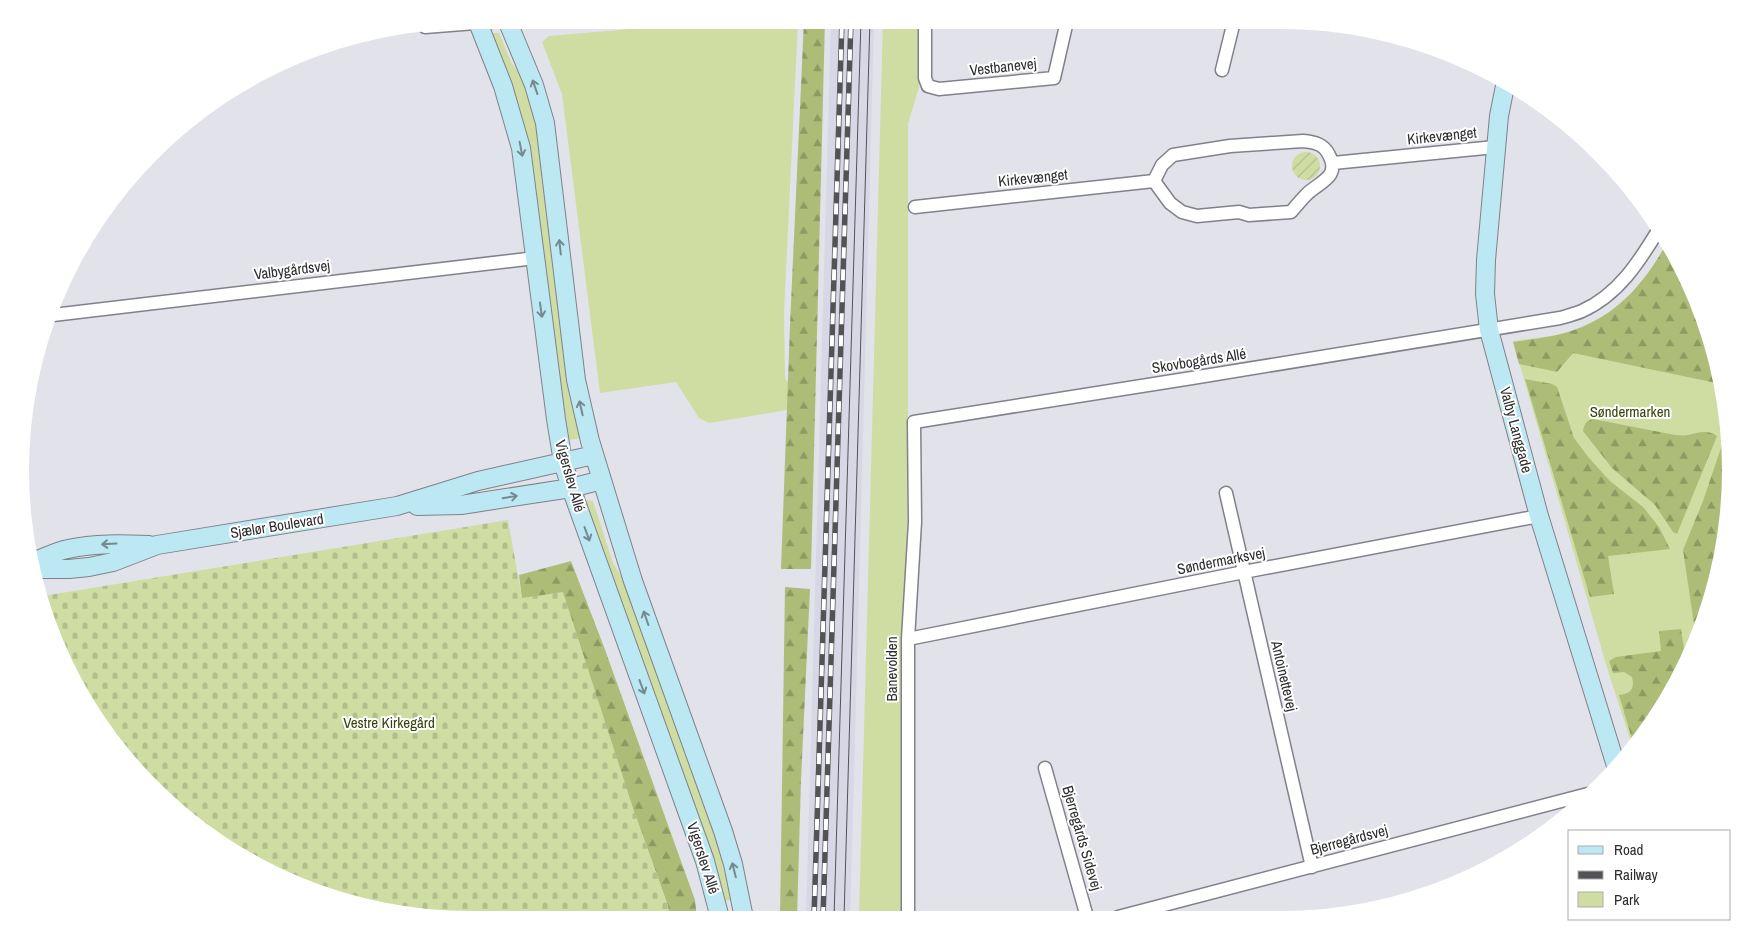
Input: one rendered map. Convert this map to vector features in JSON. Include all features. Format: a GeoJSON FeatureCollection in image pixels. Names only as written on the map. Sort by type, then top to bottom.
{"type":"FeatureCollection","features":[{"type":"Feature","properties":{"kind":"street","name":"Vigerslev Allé"},"geometry":{"type":"LineString","coordinates":[[481,29],[517,132],[524,166],[534,258],[556,418],[563,462],[570,488],[705,861],[718,911]]}},
{"type":"Feature","properties":{"kind":"street","name":"Vigerslev Allé"},"geometry":{"type":"LineString","coordinates":[[512,29],[532,78],[545,124],[576,380],[584,419],[652,637],[723,832],[733,864],[743,911]]}},
{"type":"Feature","properties":{"kind":"street","name":"Vestbanevej"},"geometry":{"type":"LineString","coordinates":[[925,29],[925,78],[928,86],[939,89],[1054,78],[1065,29]]}},
{"type":"Feature","properties":{"kind":"street"},"geometry":{"type":"LineString","coordinates":[[1222,70],[1232,29]]}},
{"type":"Feature","properties":{"kind":"street","name":"Valby Langgade"},"geometry":{"type":"LineString","coordinates":[[1504,89],[1496,147],[1485,294],[1489,330],[1539,516],[1614,760]]}},
{"type":"Feature","properties":{"kind":"street"},"geometry":{"type":"LineString","coordinates":[[1311,142],[1325,148],[1333,163],[1327,180],[1307,194],[1291,212],[1249,215],[1239,212],[1197,216],[1182,212],[1170,203],[1154,181],[1162,165],[1173,155],[1230,146],[1311,142]]}},
{"type":"Feature","properties":{"kind":"street","name":"Kirkevænget"},"geometry":{"type":"LineString","coordinates":[[1333,163],[1496,147]]}},
{"type":"Feature","properties":{"kind":"street","name":"Kirkevænget"},"geometry":{"type":"LineString","coordinates":[[915,207],[1154,181]]}},
{"type":"Feature","properties":{"kind":"street","name":"Skovbogårds Allé"},"geometry":{"type":"LineString","coordinates":[[914,422],[1539,322],[1582,311],[1602,299],[1621,284],[1655,236]]}},
{"type":"Feature","properties":{"kind":"street","name":"Valbygårdsvej"},"geometry":{"type":"LineString","coordinates":[[57,316],[534,258]]}},
{"type":"Feature","properties":{"kind":"street","name":"Banevolden"},"geometry":{"type":"LineString","coordinates":[[908,911],[908,639],[915,522],[914,422]]}},
{"type":"Feature","properties":{"kind":"street","name":"Sjælør Boulevard"},"geometry":{"type":"LineString","coordinates":[[40,569],[69,570],[90,567],[113,562],[158,545],[397,506],[478,481],[594,455]]}},
{"type":"Feature","properties":{"kind":"street","name":"Sjælør Boulevard"},"geometry":{"type":"LineString","coordinates":[[397,506],[461,505],[570,488],[602,480]]}},
{"type":"Feature","properties":{"kind":"street","name":"Antoinettevej"},"geometry":{"type":"LineString","coordinates":[[1226,493],[1312,867]]}},
{"type":"Feature","properties":{"kind":"street","name":"Søndermarksvej"},"geometry":{"type":"LineString","coordinates":[[908,639],[1539,516]]}},
{"type":"Feature","properties":{"kind":"street","name":"Sjælør Boulevard"},"geometry":{"type":"LineString","coordinates":[[38,560],[66,549],[86,546],[112,543],[158,545]]}},
{"type":"Feature","properties":{"kind":"street","name":"Bjerregårds Sidevej"},"geometry":{"type":"LineString","coordinates":[[1044,768],[1085,911]]}},
{"type":"Feature","properties":{"kind":"street","name":"Bjerregårdsvej"},"geometry":{"type":"LineString","coordinates":[[1141,911],[1577,797]]}},
{"type":"Feature","properties":{"kind":"shaded area"},"geometry":{"type":"Polygon","coordinates":[[[831,29],[874,29],[850,911],[806,911],[831,29]]]}},
{"type":"Feature","properties":{"kind":"green space"},"geometry":{"type":"Polygon","coordinates":[[[630,29],[798,29],[784,313],[785,379],[800,394],[799,408],[709,423],[699,418],[676,382],[600,393],[562,94],[542,42],[549,36],[630,29]]]}},
{"type":"Feature","properties":{"kind":"green space"},"geometry":{"type":"Polygon","coordinates":[[[804,29],[825,29],[811,569],[781,569],[804,29]]]}},
{"type":"Feature","properties":{"kind":"green space"},"geometry":{"type":"Polygon","coordinates":[[[883,29],[919,29],[919,87],[908,124],[908,459],[901,911],[859,911],[883,29]]]}},
{"type":"Feature","properties":{"kind":"green space"},"geometry":{"type":"Polygon","coordinates":[[[492,33],[499,33],[511,62],[524,80],[534,105],[582,438],[567,440],[492,33]]]}},
{"type":"Feature","properties":{"kind":"green space"},"geometry":{"type":"Polygon","coordinates":[[[1306,152],[1316,156],[1320,166],[1316,176],[1306,180],[1296,176],[1292,166],[1296,156],[1306,152]]]}},
{"type":"Feature","properties":{"kind":"green space","name":"Søndermarken"},"geometry":{"type":"Polygon","coordinates":[[[1663,249],[1689,301],[1707,356],[1714,384],[1721,441],[1721,499],[1714,556],[1699,612],[1689,639],[1663,691],[1630,740],[1607,668],[1513,341],[1552,336],[1574,330],[1604,315],[1629,296],[1663,249]]]}},
{"type":"Feature","properties":{"kind":"green space"},"geometry":{"type":"Polygon","coordinates":[[[1663,249],[1689,301],[1699,328],[1714,382],[1573,353],[1557,372],[1519,364],[1513,342],[1544,338],[1574,330],[1604,315],[1629,296],[1663,249]]]}},
{"type":"Feature","properties":{"kind":"green space"},"geometry":{"type":"Polygon","coordinates":[[[1525,379],[1552,384],[1557,387],[1574,438],[1610,481],[1643,507],[1659,527],[1670,549],[1608,556],[1614,594],[1590,597],[1525,379]]]}},
{"type":"Feature","properties":{"kind":"green space"},"geometry":{"type":"Polygon","coordinates":[[[1593,419],[1675,435],[1706,432],[1717,436],[1677,534],[1673,532],[1655,505],[1612,468],[1583,431],[1586,423],[1593,419]]]}},
{"type":"Feature","properties":{"kind":"green space"},"geometry":{"type":"Polygon","coordinates":[[[1721,447],[1721,499],[1714,556],[1694,625],[1683,550],[1703,501],[1721,447]]]}},
{"type":"Feature","properties":{"kind":"green space"},"geometry":{"type":"Polygon","coordinates":[[[584,501],[593,501],[613,563],[623,579],[693,770],[716,838],[731,900],[724,901],[584,501]]]}},
{"type":"Feature","properties":{"kind":"green space","name":"Vestre Kirkegård"},"geometry":{"type":"Polygon","coordinates":[[[508,520],[522,598],[563,592],[668,911],[470,911],[412,907],[384,903],[328,888],[275,866],[249,852],[201,820],[179,802],[138,761],[120,739],[88,691],[62,639],[47,595],[508,520]]]}},
{"type":"Feature","properties":{"kind":"green space"},"geometry":{"type":"Polygon","coordinates":[[[571,561],[695,900],[696,911],[668,911],[635,814],[522,599],[519,575],[571,561]]]}},
{"type":"Feature","properties":{"kind":"green space"},"geometry":{"type":"Polygon","coordinates":[[[785,587],[810,589],[797,911],[780,911],[785,587]]]}},
{"type":"Feature","properties":{"kind":"green space"},"geometry":{"type":"Polygon","coordinates":[[[1681,629],[1684,649],[1663,691],[1632,738],[1619,695],[1631,690],[1633,684],[1632,677],[1624,672],[1613,673],[1609,661],[1616,657],[1661,651],[1659,631],[1681,629]]]}},
{"type":"Feature","properties":{"kind":"tram line"},"geometry":{"type":"LineString","coordinates":[[834,911],[861,29]]}},
{"type":"Feature","properties":{"kind":"tram line"},"geometry":{"type":"LineString","coordinates":[[844,911],[870,29]]}},
{"type":"Feature","properties":{"kind":"railway"},"geometry":{"type":"LineString","coordinates":[[814,911],[842,29]]}},
{"type":"Feature","properties":{"kind":"railway"},"geometry":{"type":"LineString","coordinates":[[823,911],[851,29]]}}]}
